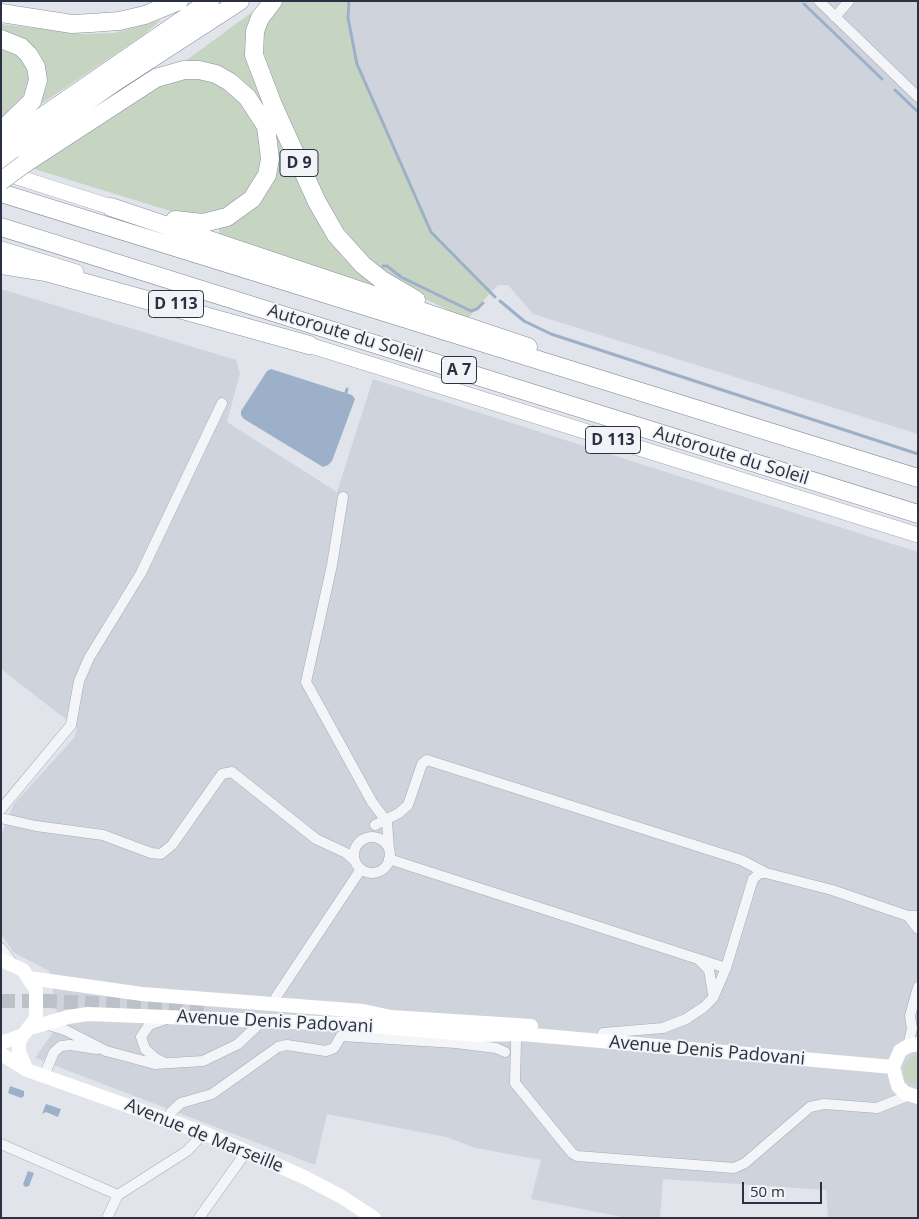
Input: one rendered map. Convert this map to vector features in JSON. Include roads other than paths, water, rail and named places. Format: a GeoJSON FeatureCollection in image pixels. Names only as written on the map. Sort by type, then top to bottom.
{"type":"FeatureCollection","features":[{"type":"Feature","properties":{"kind":"highway"},"geometry":{"type":"LineString","coordinates":[[1,13],[72,24],[91,23],[119,21],[145,15],[179,1]]}},
{"type":"Feature","properties":{"kind":"highway"},"geometry":{"type":"LineString","coordinates":[[2,159],[210,1]]}},
{"type":"Feature","properties":{"kind":"highway"},"geometry":{"type":"LineString","coordinates":[[2,159],[114,82],[240,1]]}},
{"type":"Feature","properties":{"kind":"highway","name":"D 9"},"geometry":{"type":"LineString","coordinates":[[273,1],[260,18],[254,37],[254,55],[273,105],[326,220],[345,246],[373,274],[407,296],[471,327]]}},
{"type":"Feature","properties":{"kind":"highway"},"geometry":{"type":"LineString","coordinates":[[1,181],[200,28]]}},
{"type":"Feature","properties":{"kind":"highway"},"geometry":{"type":"LineString","coordinates":[[1,39],[21,47],[29,55],[36,67],[38,80],[32,101],[23,112],[1,131]]}},
{"type":"Feature","properties":{"kind":"highway"},"geometry":{"type":"LineString","coordinates":[[24,164],[140,88],[169,74],[199,70],[216,74],[238,89],[259,112],[268,134],[270,159],[267,175],[252,199],[240,209],[227,217],[204,224],[181,221],[137,209],[111,207]]}},
{"type":"Feature","properties":{"kind":"highway","name":"Autoroute du Soleil"},"geometry":{"type":"LineString","coordinates":[[1,194],[696,411],[918,478]]}},
{"type":"Feature","properties":{"kind":"highway"},"geometry":{"type":"LineString","coordinates":[[111,207],[601,372],[696,411]]}},
{"type":"Feature","properties":{"kind":"highway","name":"Autoroute du Soleil"},"geometry":{"type":"LineString","coordinates":[[1,227],[918,514]]}},
{"type":"Feature","properties":{"kind":"highway"},"geometry":{"type":"LineString","coordinates":[[1,265],[46,272],[309,345]]}},
{"type":"Feature","properties":{"kind":"main road"},"geometry":{"type":"LineString","coordinates":[[2,159],[111,207]]}},
{"type":"Feature","properties":{"kind":"main road","name":"D 113"},"geometry":{"type":"LineString","coordinates":[[1,249],[918,535]]}},
{"type":"Feature","properties":{"kind":"main road"},"geometry":{"type":"LineString","coordinates":[[1,1043],[26,1031],[40,1019],[36,991],[29,978],[22,970],[7,962]]}},
{"type":"Feature","properties":{"kind":"main road","name":"Avenue Denis Padovani"},"geometry":{"type":"LineString","coordinates":[[29,978],[142,994],[363,1011],[391,1016],[603,1033]]}},
{"type":"Feature","properties":{"kind":"main road"},"geometry":{"type":"LineString","coordinates":[[343,1030],[310,1018],[211,1009],[230,1007],[365,1017],[391,1016]]}},
{"type":"Feature","properties":{"kind":"main road","name":"Avenue Denis Padovani"},"geometry":{"type":"LineString","coordinates":[[40,1019],[88,1014],[330,1025],[343,1030],[477,1035],[522,1034],[893,1067]]}},
{"type":"Feature","properties":{"kind":"main road","name":"Avenue Denis Padovani"},"geometry":{"type":"LineString","coordinates":[[487,1024],[522,1034]]}},
{"type":"Feature","properties":{"kind":"main road"},"geometry":{"type":"LineString","coordinates":[[26,1031],[19,1042],[19,1052],[27,1070]]}},
{"type":"Feature","properties":{"kind":"main road"},"geometry":{"type":"LineString","coordinates":[[913,1045],[895,1058],[893,1067],[898,1086],[914,1096]]}},
{"type":"Feature","properties":{"kind":"main road","name":"Avenue de Marseille"},"geometry":{"type":"LineString","coordinates":[[1,1054],[27,1070],[204,1133],[304,1177],[342,1197],[374,1218]]}},
{"type":"Feature","properties":{"kind":"street"},"geometry":{"type":"LineString","coordinates":[[819,1],[918,97]]}},
{"type":"Feature","properties":{"kind":"street"},"geometry":{"type":"LineString","coordinates":[[835,17],[849,1]]}},
{"type":"Feature","properties":{"kind":"street"},"geometry":{"type":"LineString","coordinates":[[1,809],[71,725],[79,681],[89,658],[141,573],[222,403]]}},
{"type":"Feature","properties":{"kind":"street"},"geometry":{"type":"LineString","coordinates":[[1,818],[36,826],[103,835],[151,853],[162,854],[172,845],[222,774],[232,772],[316,839],[334,846],[370,872],[380,871],[389,859],[389,832],[385,819],[372,802],[306,682],[332,565],[343,497]]}},
{"type":"Feature","properties":{"kind":"street"},"geometry":{"type":"LineString","coordinates":[[276,997],[358,865],[354,852],[375,825],[399,813],[408,806],[422,764],[427,760],[741,860],[766,873],[832,890],[913,916],[918,929]]}},
{"type":"Feature","properties":{"kind":"street"},"geometry":{"type":"LineString","coordinates":[[372,802],[376,817],[375,825]]}},
{"type":"Feature","properties":{"kind":"street"},"geometry":{"type":"LineString","coordinates":[[334,846],[363,839],[378,838],[389,848]]}},
{"type":"Feature","properties":{"kind":"street"},"geometry":{"type":"LineString","coordinates":[[389,859],[726,968]]}},
{"type":"Feature","properties":{"kind":"street"},"geometry":{"type":"LineString","coordinates":[[603,1033],[663,1028],[686,1019],[704,1008],[714,998],[726,968],[753,879],[760,873],[766,873]]}},
{"type":"Feature","properties":{"kind":"street"},"geometry":{"type":"LineString","coordinates":[[1,948],[7,962]]}},
{"type":"Feature","properties":{"kind":"street"},"geometry":{"type":"LineString","coordinates":[[698,959],[709,970],[714,998]]}},
{"type":"Feature","properties":{"kind":"street"},"geometry":{"type":"LineString","coordinates":[[913,1045],[915,1032],[910,1016],[918,987]]}},
{"type":"Feature","properties":{"kind":"street"},"geometry":{"type":"LineString","coordinates":[[167,1063],[155,1058],[145,1049],[141,1037],[149,1025],[172,1017]]}},
{"type":"Feature","properties":{"kind":"street"},"geometry":{"type":"LineString","coordinates":[[40,1019],[106,1051]]}},
{"type":"Feature","properties":{"kind":"street"},"geometry":{"type":"LineString","coordinates":[[44,1076],[54,1052],[61,1046],[70,1045],[106,1051],[145,1063],[203,1061],[215,1057],[238,1044],[257,1026]]}},
{"type":"Feature","properties":{"kind":"street"},"geometry":{"type":"LineString","coordinates":[[168,1120],[171,1112],[181,1103],[212,1094],[278,1047],[286,1045],[326,1051],[334,1048],[343,1030],[496,1048],[506,1052]]}},
{"type":"Feature","properties":{"kind":"street"},"geometry":{"type":"LineString","coordinates":[[522,1034],[516,1040],[514,1079],[517,1087],[572,1153],[577,1156],[734,1168],[745,1164],[810,1107],[824,1104],[877,1108],[892,1101],[914,1096]]}},
{"type":"Feature","properties":{"kind":"street"},"geometry":{"type":"LineString","coordinates":[[477,1035],[490,1039],[506,1052],[514,1063]]}},
{"type":"Feature","properties":{"kind":"street"},"geometry":{"type":"LineString","coordinates":[[892,1101],[898,1086]]}},
{"type":"Feature","properties":{"kind":"street"},"geometry":{"type":"LineString","coordinates":[[108,1218],[118,1195],[174,1160],[204,1133]]}},
{"type":"Feature","properties":{"kind":"street"},"geometry":{"type":"LineString","coordinates":[[1,1144],[118,1195]]}},
{"type":"Feature","properties":{"kind":"street"},"geometry":{"type":"LineString","coordinates":[[200,1218],[246,1152]]}},
{"type":"Feature","properties":{"kind":"water"},"geometry":{"type":"Polygon","coordinates":[[[271,369],[352,395],[355,399],[332,461],[328,465],[323,467],[244,419],[241,415],[241,411],[267,371],[271,369]]]}},
{"type":"Feature","properties":{"kind":"water"},"geometry":{"type":"Polygon","coordinates":[[[10,1086],[24,1091],[24,1096],[21,1098],[8,1093],[10,1086]]]}},
{"type":"Feature","properties":{"kind":"water"},"geometry":{"type":"Polygon","coordinates":[[[46,1104],[61,1109],[58,1117],[46,1112],[42,1114],[46,1104]]]}},
{"type":"Feature","properties":{"kind":"water"},"geometry":{"type":"Polygon","coordinates":[[[28,1171],[34,1173],[29,1186],[25,1187],[23,1184],[28,1171]]]}},
{"type":"Feature","properties":{"kind":"waterway"},"geometry":{"type":"LineString","coordinates":[[349,1],[348,18],[357,64],[431,232],[495,297]]}},
{"type":"Feature","properties":{"kind":"waterway"},"geometry":{"type":"LineString","coordinates":[[804,4],[882,79]]}},
{"type":"Feature","properties":{"kind":"waterway"},"geometry":{"type":"LineString","coordinates":[[895,90],[918,112]]}},
{"type":"Feature","properties":{"kind":"waterway"},"geometry":{"type":"LineString","coordinates":[[383,266],[387,266],[401,277],[471,311],[477,309],[483,303]]}},
{"type":"Feature","properties":{"kind":"waterway"},"geometry":{"type":"LineString","coordinates":[[500,301],[524,321],[551,334],[918,454]]}},
{"type":"Feature","properties":{"kind":"waterway"},"geometry":{"type":"LineString","coordinates":[[346,393],[347,389]]}},
{"type":"Feature","properties":{"kind":"tunnel"},"geometry":{"type":"LineString","coordinates":[[1,1001],[49,1001],[211,1009]]}}]}
